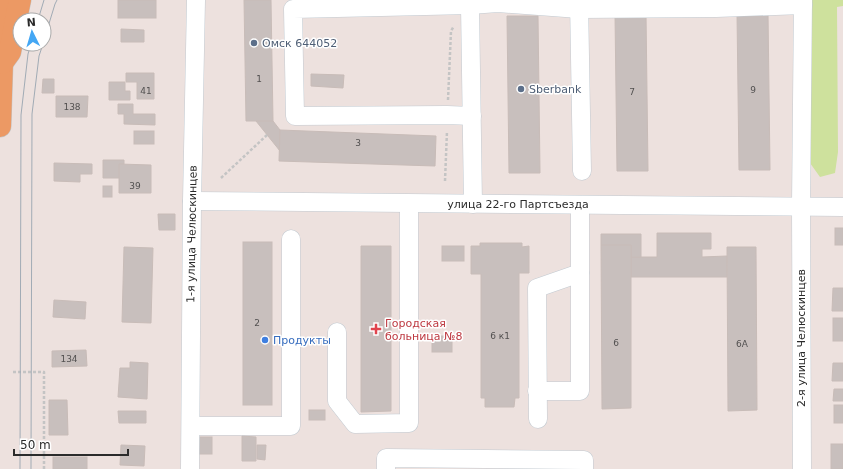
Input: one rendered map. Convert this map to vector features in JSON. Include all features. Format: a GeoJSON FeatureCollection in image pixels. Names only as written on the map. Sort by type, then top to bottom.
{"type":"FeatureCollection","features":[{"type":"Feature","properties":{"kind":"main road"},"geometry":{"type":"LineString","coordinates":[[0,35],[3,0]]}},
{"type":"Feature","properties":{"kind":"main road"},"geometry":{"type":"LineString","coordinates":[[0,126],[1,60],[10,52],[20,0]]}},
{"type":"Feature","properties":{"kind":"street","name":"1-я улица Челюскинцев"},"geometry":{"type":"LineString","coordinates":[[190,469],[192,201],[196,0]]}},
{"type":"Feature","properties":{"kind":"street"},"geometry":{"type":"LineString","coordinates":[[472,116],[295,116],[288,4],[579,4],[716,8],[803,2]]}},
{"type":"Feature","properties":{"kind":"street","name":"2-я улица Челюскинцев"},"geometry":{"type":"LineString","coordinates":[[802,469],[801,206],[803,2]]}},
{"type":"Feature","properties":{"kind":"street"},"geometry":{"type":"LineString","coordinates":[[579,4],[582,171]]}},
{"type":"Feature","properties":{"kind":"street"},"geometry":{"type":"LineString","coordinates":[[470,5],[473,204]]}},
{"type":"Feature","properties":{"kind":"street","name":"улица 22-го Партсъезда"},"geometry":{"type":"LineString","coordinates":[[192,201],[843,207]]}},
{"type":"Feature","properties":{"kind":"street"},"geometry":{"type":"LineString","coordinates":[[337,332],[336,401],[355,424],[409,423],[409,204]]}},
{"type":"Feature","properties":{"kind":"street"},"geometry":{"type":"LineString","coordinates":[[537,391],[580,391],[580,205]]}},
{"type":"Feature","properties":{"kind":"street"},"geometry":{"type":"LineString","coordinates":[[191,426],[291,426],[291,239]]}},
{"type":"Feature","properties":{"kind":"street"},"geometry":{"type":"LineString","coordinates":[[538,419],[537,288],[580,273]]}},
{"type":"Feature","properties":{"kind":"street"},"geometry":{"type":"LineString","coordinates":[[386,469],[386,458],[394,458],[584,460],[584,469]]}},
{"type":"Feature","properties":{"kind":"path"},"geometry":{"type":"LineString","coordinates":[[445,181],[450,31],[470,5]]}},
{"type":"Feature","properties":{"kind":"path"},"geometry":{"type":"LineString","coordinates":[[221,178],[267,135]]}},
{"type":"Feature","properties":{"kind":"path"},"geometry":{"type":"LineString","coordinates":[[12,372],[44,372],[44,469]]}},
{"type":"Feature","properties":{"kind":"green space"},"geometry":{"type":"Polygon","coordinates":[[[810,0],[843,0],[843,6],[837,7],[838,152],[835,173],[820,177],[810,163],[810,0]]]}},
{"type":"Feature","properties":{"kind":"building"},"geometry":{"type":"Polygon","coordinates":[[[118,0],[156,0],[156,18],[118,18],[118,0]]]}},
{"type":"Feature","properties":{"kind":"building"},"geometry":{"type":"Polygon","coordinates":[[[244,0],[271,0],[273,121],[246,121],[244,0]]]}},
{"type":"Feature","properties":{"kind":"building"},"geometry":{"type":"Polygon","coordinates":[[[737,13],[768,13],[770,170],[739,170],[737,13]]]}},
{"type":"Feature","properties":{"kind":"building"},"geometry":{"type":"Polygon","coordinates":[[[615,14],[646,14],[648,171],[617,171],[615,14]]]}},
{"type":"Feature","properties":{"kind":"building"},"geometry":{"type":"Polygon","coordinates":[[[507,16],[538,16],[540,173],[509,173],[507,16]]]}},
{"type":"Feature","properties":{"kind":"building"},"geometry":{"type":"Polygon","coordinates":[[[121,29],[144,30],[144,42],[121,42],[121,29]]]}},
{"type":"Feature","properties":{"kind":"building"},"geometry":{"type":"Polygon","coordinates":[[[126,73],[154,73],[154,99],[137,99],[137,82],[126,82],[126,73]]]}},
{"type":"Feature","properties":{"kind":"building"},"geometry":{"type":"Polygon","coordinates":[[[311,74],[344,75],[343,88],[311,86],[311,74]]]}},
{"type":"Feature","properties":{"kind":"building"},"geometry":{"type":"Polygon","coordinates":[[[43,79],[54,79],[54,93],[42,93],[43,79]]]}},
{"type":"Feature","properties":{"kind":"building"},"geometry":{"type":"Polygon","coordinates":[[[109,82],[125,82],[125,91],[130,91],[130,100],[109,100],[109,82]]]}},
{"type":"Feature","properties":{"kind":"building"},"geometry":{"type":"Polygon","coordinates":[[[56,96],[88,96],[87,117],[56,117],[56,96]]]}},
{"type":"Feature","properties":{"kind":"building"},"geometry":{"type":"Polygon","coordinates":[[[118,104],[133,104],[133,114],[155,114],[155,125],[124,124],[124,114],[118,114],[118,104]]]}},
{"type":"Feature","properties":{"kind":"building"},"geometry":{"type":"Polygon","coordinates":[[[256,121],[273,121],[280,130],[280,151],[256,121]]]}},
{"type":"Feature","properties":{"kind":"building"},"geometry":{"type":"Polygon","coordinates":[[[280,130],[436,136],[435,166],[279,161],[280,130]]]}},
{"type":"Feature","properties":{"kind":"building"},"geometry":{"type":"Polygon","coordinates":[[[134,131],[154,131],[154,144],[134,144],[134,131]]]}},
{"type":"Feature","properties":{"kind":"building"},"geometry":{"type":"Polygon","coordinates":[[[103,160],[124,160],[124,164],[119,164],[119,178],[103,178],[103,160]]]}},
{"type":"Feature","properties":{"kind":"building"},"geometry":{"type":"Polygon","coordinates":[[[54,163],[92,164],[92,174],[80,174],[80,182],[54,181],[54,163]]]}},
{"type":"Feature","properties":{"kind":"building"},"geometry":{"type":"Polygon","coordinates":[[[119,164],[151,165],[151,193],[119,193],[119,164]]]}},
{"type":"Feature","properties":{"kind":"building"},"geometry":{"type":"Polygon","coordinates":[[[103,186],[112,186],[112,197],[103,197],[103,186]]]}},
{"type":"Feature","properties":{"kind":"building"},"geometry":{"type":"Polygon","coordinates":[[[158,214],[175,214],[175,230],[159,230],[158,214]]]}},
{"type":"Feature","properties":{"kind":"building"},"geometry":{"type":"Polygon","coordinates":[[[835,228],[843,228],[843,245],[835,245],[835,228]]]}},
{"type":"Feature","properties":{"kind":"building"},"geometry":{"type":"Polygon","coordinates":[[[657,233],[711,233],[711,249],[702,249],[702,257],[727,256],[727,277],[631,277],[631,257],[657,257],[657,233]]]}},
{"type":"Feature","properties":{"kind":"building"},"geometry":{"type":"Polygon","coordinates":[[[601,234],[641,234],[641,257],[631,257],[631,245],[601,245],[601,234]]]}},
{"type":"Feature","properties":{"kind":"building"},"geometry":{"type":"Polygon","coordinates":[[[243,242],[272,242],[272,405],[243,405],[243,242]]]}},
{"type":"Feature","properties":{"kind":"building"},"geometry":{"type":"Polygon","coordinates":[[[480,243],[522,243],[522,247],[529,246],[529,273],[519,273],[519,398],[515,398],[514,407],[485,407],[485,398],[481,398],[481,274],[471,274],[471,246],[480,246],[480,243]]]}},
{"type":"Feature","properties":{"kind":"building"},"geometry":{"type":"Polygon","coordinates":[[[601,245],[631,245],[631,408],[602,409],[601,245]]]}},
{"type":"Feature","properties":{"kind":"building","name":"Городская больница №8"},"geometry":{"type":"Polygon","coordinates":[[[361,246],[391,246],[391,411],[361,412],[361,246]]]}},
{"type":"Feature","properties":{"kind":"building"},"geometry":{"type":"Polygon","coordinates":[[[442,246],[464,246],[464,261],[442,261],[442,246]]]}},
{"type":"Feature","properties":{"kind":"building"},"geometry":{"type":"Polygon","coordinates":[[[124,247],[153,248],[151,323],[122,322],[124,247]]]}},
{"type":"Feature","properties":{"kind":"building"},"geometry":{"type":"Polygon","coordinates":[[[727,247],[756,247],[757,410],[728,411],[727,247]]]}},
{"type":"Feature","properties":{"kind":"building"},"geometry":{"type":"Polygon","coordinates":[[[833,288],[843,288],[843,311],[832,311],[833,288]]]}},
{"type":"Feature","properties":{"kind":"building"},"geometry":{"type":"Polygon","coordinates":[[[54,300],[86,302],[85,319],[53,317],[54,300]]]}},
{"type":"Feature","properties":{"kind":"building"},"geometry":{"type":"Polygon","coordinates":[[[833,318],[843,318],[843,341],[833,341],[833,318]]]}},
{"type":"Feature","properties":{"kind":"building"},"geometry":{"type":"Polygon","coordinates":[[[432,336],[452,336],[452,352],[432,352],[432,336]]]}},
{"type":"Feature","properties":{"kind":"building"},"geometry":{"type":"Polygon","coordinates":[[[86,350],[87,366],[52,367],[52,351],[86,350]]]}},
{"type":"Feature","properties":{"kind":"building"},"geometry":{"type":"Polygon","coordinates":[[[130,362],[148,363],[147,399],[118,397],[120,368],[130,368],[130,362]]]}},
{"type":"Feature","properties":{"kind":"building"},"geometry":{"type":"Polygon","coordinates":[[[833,363],[843,363],[843,381],[832,381],[833,363]]]}},
{"type":"Feature","properties":{"kind":"building"},"geometry":{"type":"Polygon","coordinates":[[[834,389],[843,389],[843,401],[833,401],[834,389]]]}},
{"type":"Feature","properties":{"kind":"building"},"geometry":{"type":"Polygon","coordinates":[[[49,400],[67,400],[68,435],[49,435],[49,400]]]}},
{"type":"Feature","properties":{"kind":"building"},"geometry":{"type":"Polygon","coordinates":[[[834,405],[843,405],[843,423],[834,423],[834,405]]]}},
{"type":"Feature","properties":{"kind":"building"},"geometry":{"type":"Polygon","coordinates":[[[309,410],[325,410],[325,420],[309,420],[309,410]]]}},
{"type":"Feature","properties":{"kind":"building"},"geometry":{"type":"Polygon","coordinates":[[[118,411],[146,411],[146,423],[119,423],[118,411]]]}},
{"type":"Feature","properties":{"kind":"building"},"geometry":{"type":"Polygon","coordinates":[[[242,436],[256,437],[256,461],[242,461],[242,436]]]}},
{"type":"Feature","properties":{"kind":"building"},"geometry":{"type":"Polygon","coordinates":[[[198,437],[212,437],[212,454],[198,454],[198,437]]]}},
{"type":"Feature","properties":{"kind":"building"},"geometry":{"type":"Polygon","coordinates":[[[831,444],[843,444],[843,469],[831,469],[831,444]]]}},
{"type":"Feature","properties":{"kind":"building"},"geometry":{"type":"Polygon","coordinates":[[[121,445],[145,446],[144,466],[120,465],[121,445]]]}},
{"type":"Feature","properties":{"kind":"building"},"geometry":{"type":"Polygon","coordinates":[[[257,445],[266,445],[265,460],[257,459],[257,445]]]}},
{"type":"Feature","properties":{"kind":"building"},"geometry":{"type":"Polygon","coordinates":[[[53,457],[87,457],[87,469],[53,469],[53,457]]]}},
{"type":"Feature","properties":{"kind":"tram line"},"geometry":{"type":"LineString","coordinates":[[40,12],[44,0]]}},
{"type":"Feature","properties":{"kind":"tram line"},"geometry":{"type":"LineString","coordinates":[[52,14],[57,0]]}},
{"type":"Feature","properties":{"kind":"tram line"},"geometry":{"type":"LineString","coordinates":[[20,469],[21,115],[29,52]]}},
{"type":"Feature","properties":{"kind":"tram line"},"geometry":{"type":"LineString","coordinates":[[31,469],[32,114],[40,52]]}},
{"type":"Feature","properties":{"kind":"place","name":"Омск 644052"},"geometry":{"type":"Point","coordinates":[254,43]}},
{"type":"Feature","properties":{"kind":"place","name":"Sberbank"},"geometry":{"type":"Point","coordinates":[521,89]}},
{"type":"Feature","properties":{"kind":"place","name":"Городская больница №8"},"geometry":{"type":"Point","coordinates":[376,329]}},
{"type":"Feature","properties":{"kind":"place","name":"Продукты"},"geometry":{"type":"Point","coordinates":[265,340]}}]}
